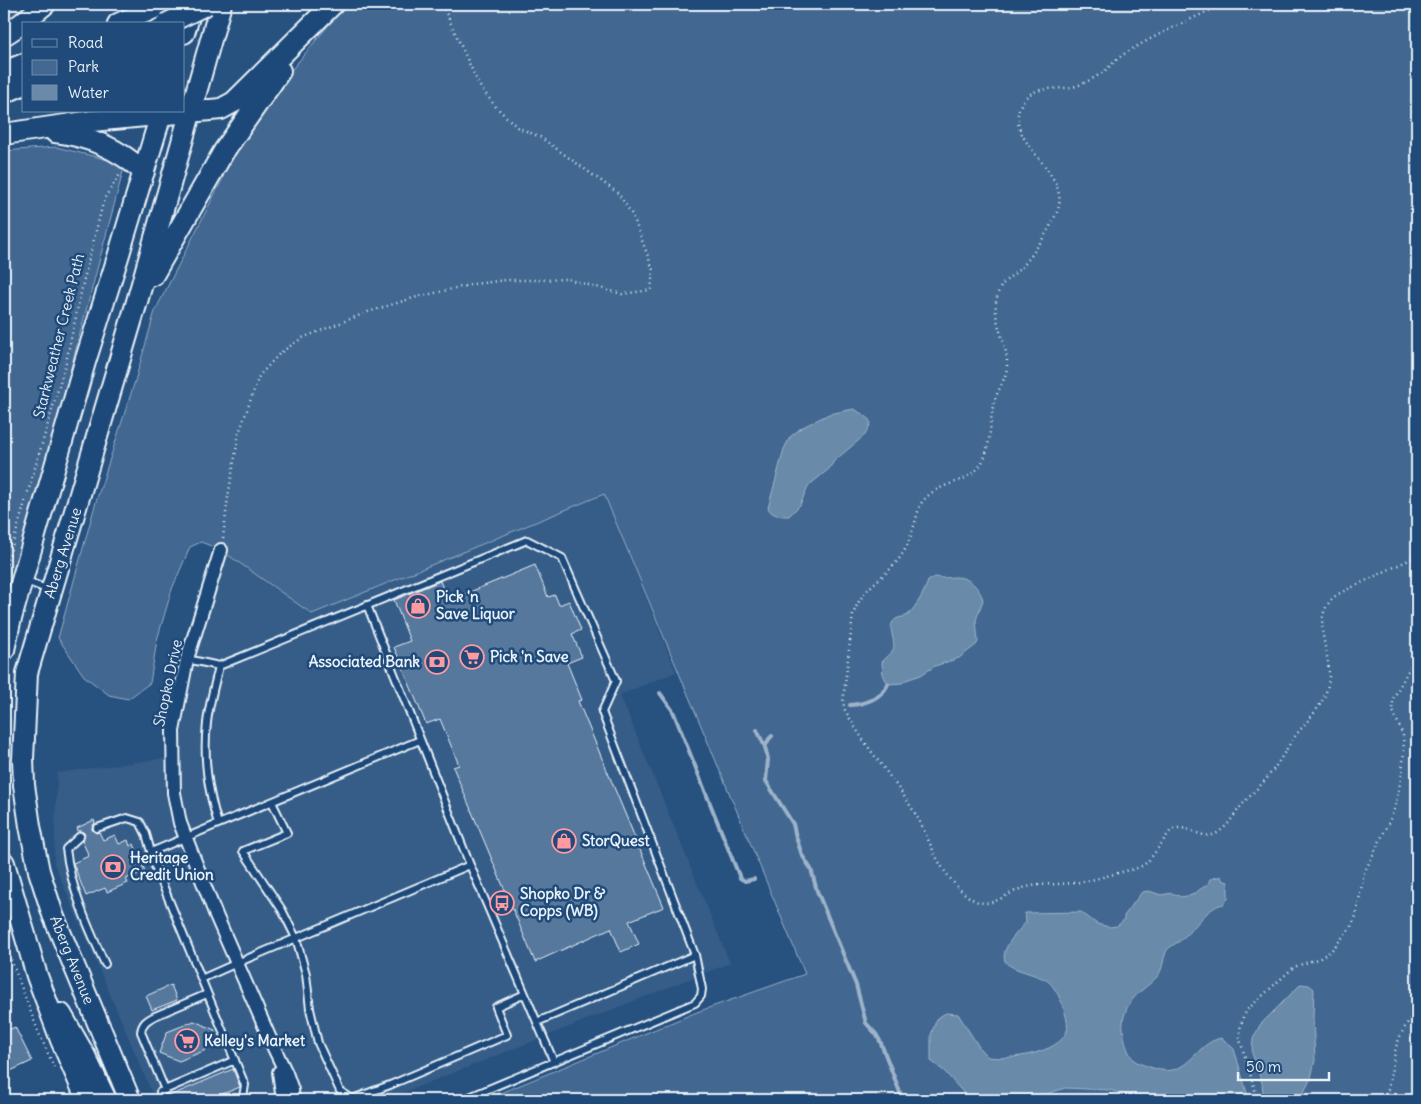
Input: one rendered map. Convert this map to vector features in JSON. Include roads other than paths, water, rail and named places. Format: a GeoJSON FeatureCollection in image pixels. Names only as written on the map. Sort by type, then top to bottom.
{"type":"FeatureCollection","features":[{"type":"Feature","properties":{"kind":"main road"},"geometry":{"type":"LineString","coordinates":[[23,22],[45,4]]}},
{"type":"Feature","properties":{"kind":"main road"},"geometry":{"type":"LineString","coordinates":[[122,22],[163,4]]}},
{"type":"Feature","properties":{"kind":"main road"},"geometry":{"type":"LineString","coordinates":[[185,30],[193,4]]}},
{"type":"Feature","properties":{"kind":"main road"},"geometry":{"type":"LineString","coordinates":[[170,22],[208,4]]}},
{"type":"Feature","properties":{"kind":"main road"},"geometry":{"type":"LineString","coordinates":[[207,52],[205,33],[214,4]]}},
{"type":"Feature","properties":{"kind":"main road","name":"Aberg Avenue"},"geometry":{"type":"LineString","coordinates":[[130,1100],[53,915],[39,871],[24,785],[23,759],[28,674],[136,305],[221,4]]}},
{"type":"Feature","properties":{"kind":"main road"},"geometry":{"type":"LineString","coordinates":[[4,134],[162,113],[216,110],[234,102],[334,4]]}},
{"type":"Feature","properties":{"kind":"main road"},"geometry":{"type":"LineString","coordinates":[[136,305],[224,151],[271,82],[334,4]]}},
{"type":"Feature","properties":{"kind":"main road"},"geometry":{"type":"LineString","coordinates":[[4,35],[22,23]]}},
{"type":"Feature","properties":{"kind":"main road"},"geometry":{"type":"LineString","coordinates":[[4,72],[22,65]]}},
{"type":"Feature","properties":{"kind":"main road"},"geometry":{"type":"LineString","coordinates":[[4,93],[22,85]]}},
{"type":"Feature","properties":{"kind":"main road","name":"Aberg Avenue"},"geometry":{"type":"LineString","coordinates":[[4,650],[10,622],[13,577],[85,362],[129,169],[162,113]]}},
{"type":"Feature","properties":{"kind":"main road"},"geometry":{"type":"LineString","coordinates":[[33,131],[66,133],[86,138],[115,150],[129,169]]}},
{"type":"Feature","properties":{"kind":"main road"},"geometry":{"type":"LineString","coordinates":[[4,863],[37,976],[60,1040],[87,1100]]}},
{"type":"Feature","properties":{"kind":"main road"},"geometry":{"type":"LineString","coordinates":[[37,976],[85,1056],[106,1100]]}},
{"type":"Feature","properties":{"kind":"street","name":"Shopko Drive"},"geometry":{"type":"LineString","coordinates":[[221,550],[187,659],[173,731],[174,793],[180,824],[237,963],[286,1073],[292,1090],[293,1100]]}},
{"type":"Feature","properties":{"kind":"street","name":"Shopko Drive"},"geometry":{"type":"LineString","coordinates":[[274,1048],[282,1082],[283,1100]]}},
{"type":"Feature","properties":{"kind":"lane"},"geometry":{"type":"LineString","coordinates":[[187,659],[219,666],[527,540],[562,558],[616,681],[602,712],[695,955],[702,996],[695,1003],[462,1100]]}},
{"type":"Feature","properties":{"kind":"lane"},"geometry":{"type":"LineString","coordinates":[[13,577],[51,591]]}},
{"type":"Feature","properties":{"kind":"lane"},"geometry":{"type":"LineString","coordinates":[[367,605],[470,865],[554,1062]]}},
{"type":"Feature","properties":{"kind":"lane"},"geometry":{"type":"LineString","coordinates":[[218,824],[209,792],[206,759],[207,722],[219,666]]}},
{"type":"Feature","properties":{"kind":"lane"},"geometry":{"type":"LineString","coordinates":[[151,852],[420,740]]}},
{"type":"Feature","properties":{"kind":"lane"},"geometry":{"type":"LineString","coordinates":[[272,802],[287,833],[243,851],[282,910],[296,938],[306,974],[310,1009],[318,1043],[340,1091],[352,1099],[390,1085],[507,1035],[496,1007],[525,994]]}},
{"type":"Feature","properties":{"kind":"lane"},"geometry":{"type":"LineString","coordinates":[[97,828],[127,818],[140,822],[146,834],[162,884],[245,1085],[241,1100]]}},
{"type":"Feature","properties":{"kind":"lane"},"geometry":{"type":"LineString","coordinates":[[80,836],[66,849],[68,866],[78,899],[105,964]]}},
{"type":"Feature","properties":{"kind":"lane"},"geometry":{"type":"LineString","coordinates":[[201,979],[470,865]]}},
{"type":"Feature","properties":{"kind":"lane"},"geometry":{"type":"LineString","coordinates":[[537,1022],[695,955]]}},
{"type":"Feature","properties":{"kind":"lane"},"geometry":{"type":"LineString","coordinates":[[165,1090],[141,1032],[142,1026],[146,1020],[207,994]]}},
{"type":"Feature","properties":{"kind":"lane"},"geometry":{"type":"LineString","coordinates":[[163,1100],[160,1092],[235,1060]]}},
{"type":"Feature","properties":{"kind":"water"},"geometry":{"type":"Polygon","coordinates":[[[854,409],[867,417],[871,423],[865,435],[808,486],[800,505],[789,516],[780,516],[772,513],[768,508],[784,449],[790,437],[801,428],[829,414],[854,409]]]}},
{"type":"Feature","properties":{"kind":"water"},"geometry":{"type":"Polygon","coordinates":[[[935,577],[961,577],[973,584],[979,591],[983,600],[976,620],[978,642],[959,658],[935,666],[921,675],[902,683],[888,684],[883,675],[882,662],[891,653],[894,646],[891,626],[897,618],[908,615],[920,599],[928,581],[935,577]]]}},
{"type":"Feature","properties":{"kind":"water"},"geometry":{"type":"Polygon","coordinates":[[[1221,876],[1222,880],[1228,882],[1228,898],[1224,904],[1217,906],[1207,913],[1184,937],[1167,950],[1159,974],[1136,995],[1128,1006],[1125,1012],[1123,1033],[1127,1048],[1135,1061],[1165,1071],[1183,1065],[1204,1046],[1222,1038],[1234,1049],[1249,1100],[1133,1100],[1124,1094],[1109,1090],[1065,1088],[1028,1100],[974,1100],[969,1099],[944,1071],[931,1061],[931,1035],[937,1018],[946,1013],[958,1014],[981,1050],[988,1057],[997,1058],[1032,1054],[1054,1045],[1062,1039],[1068,1027],[1060,1000],[1053,986],[1044,979],[1012,967],[1005,961],[1004,956],[1008,945],[1026,922],[1025,913],[1081,912],[1097,924],[1109,927],[1117,926],[1124,920],[1124,916],[1142,892],[1149,891],[1161,895],[1172,893],[1181,897],[1192,895],[1208,884],[1210,879],[1221,876]]]}},
{"type":"Feature","properties":{"kind":"water"},"geometry":{"type":"Polygon","coordinates":[[[1301,984],[1309,985],[1314,989],[1315,1060],[1311,1078],[1300,1100],[1264,1100],[1262,1083],[1252,1053],[1253,1039],[1260,1025],[1301,984]]]}},
{"type":"Feature","properties":{"kind":"waterway"},"geometry":{"type":"LineString","coordinates":[[850,705],[877,697],[888,684]]}},
{"type":"Feature","properties":{"kind":"waterway"},"geometry":{"type":"LineString","coordinates":[[660,693],[673,711],[740,878],[745,881],[754,879]]}},
{"type":"Feature","properties":{"kind":"waterway"},"geometry":{"type":"LineString","coordinates":[[757,730],[768,759],[766,781],[793,824],[802,855],[811,869],[817,891],[856,985],[866,1023],[880,1041],[903,1100]]}},
{"type":"Feature","properties":{"kind":"waterway"},"geometry":{"type":"LineString","coordinates":[[765,747],[772,736]]}},
{"type":"Feature","properties":{"kind":"place","name":"Pick 'n Save Liquor"},"geometry":{"type":"Point","coordinates":[418,606]}},
{"type":"Feature","properties":{"kind":"place","name":"Pick 'n Save"},"geometry":{"type":"Point","coordinates":[472,657]}},
{"type":"Feature","properties":{"kind":"place","name":"Associated Bank"},"geometry":{"type":"Point","coordinates":[437,662]}},
{"type":"Feature","properties":{"kind":"place","name":"StorQuest"},"geometry":{"type":"Point","coordinates":[564,841]}},
{"type":"Feature","properties":{"kind":"place","name":"Heritage Credit Union"},"geometry":{"type":"Point","coordinates":[113,867]}},
{"type":"Feature","properties":{"kind":"place","name":"Shopko Dr & Copps (WB)"},"geometry":{"type":"Point","coordinates":[502,903]}},
{"type":"Feature","properties":{"kind":"place","name":"Kelley's Market"},"geometry":{"type":"Point","coordinates":[187,1041]}}]}
